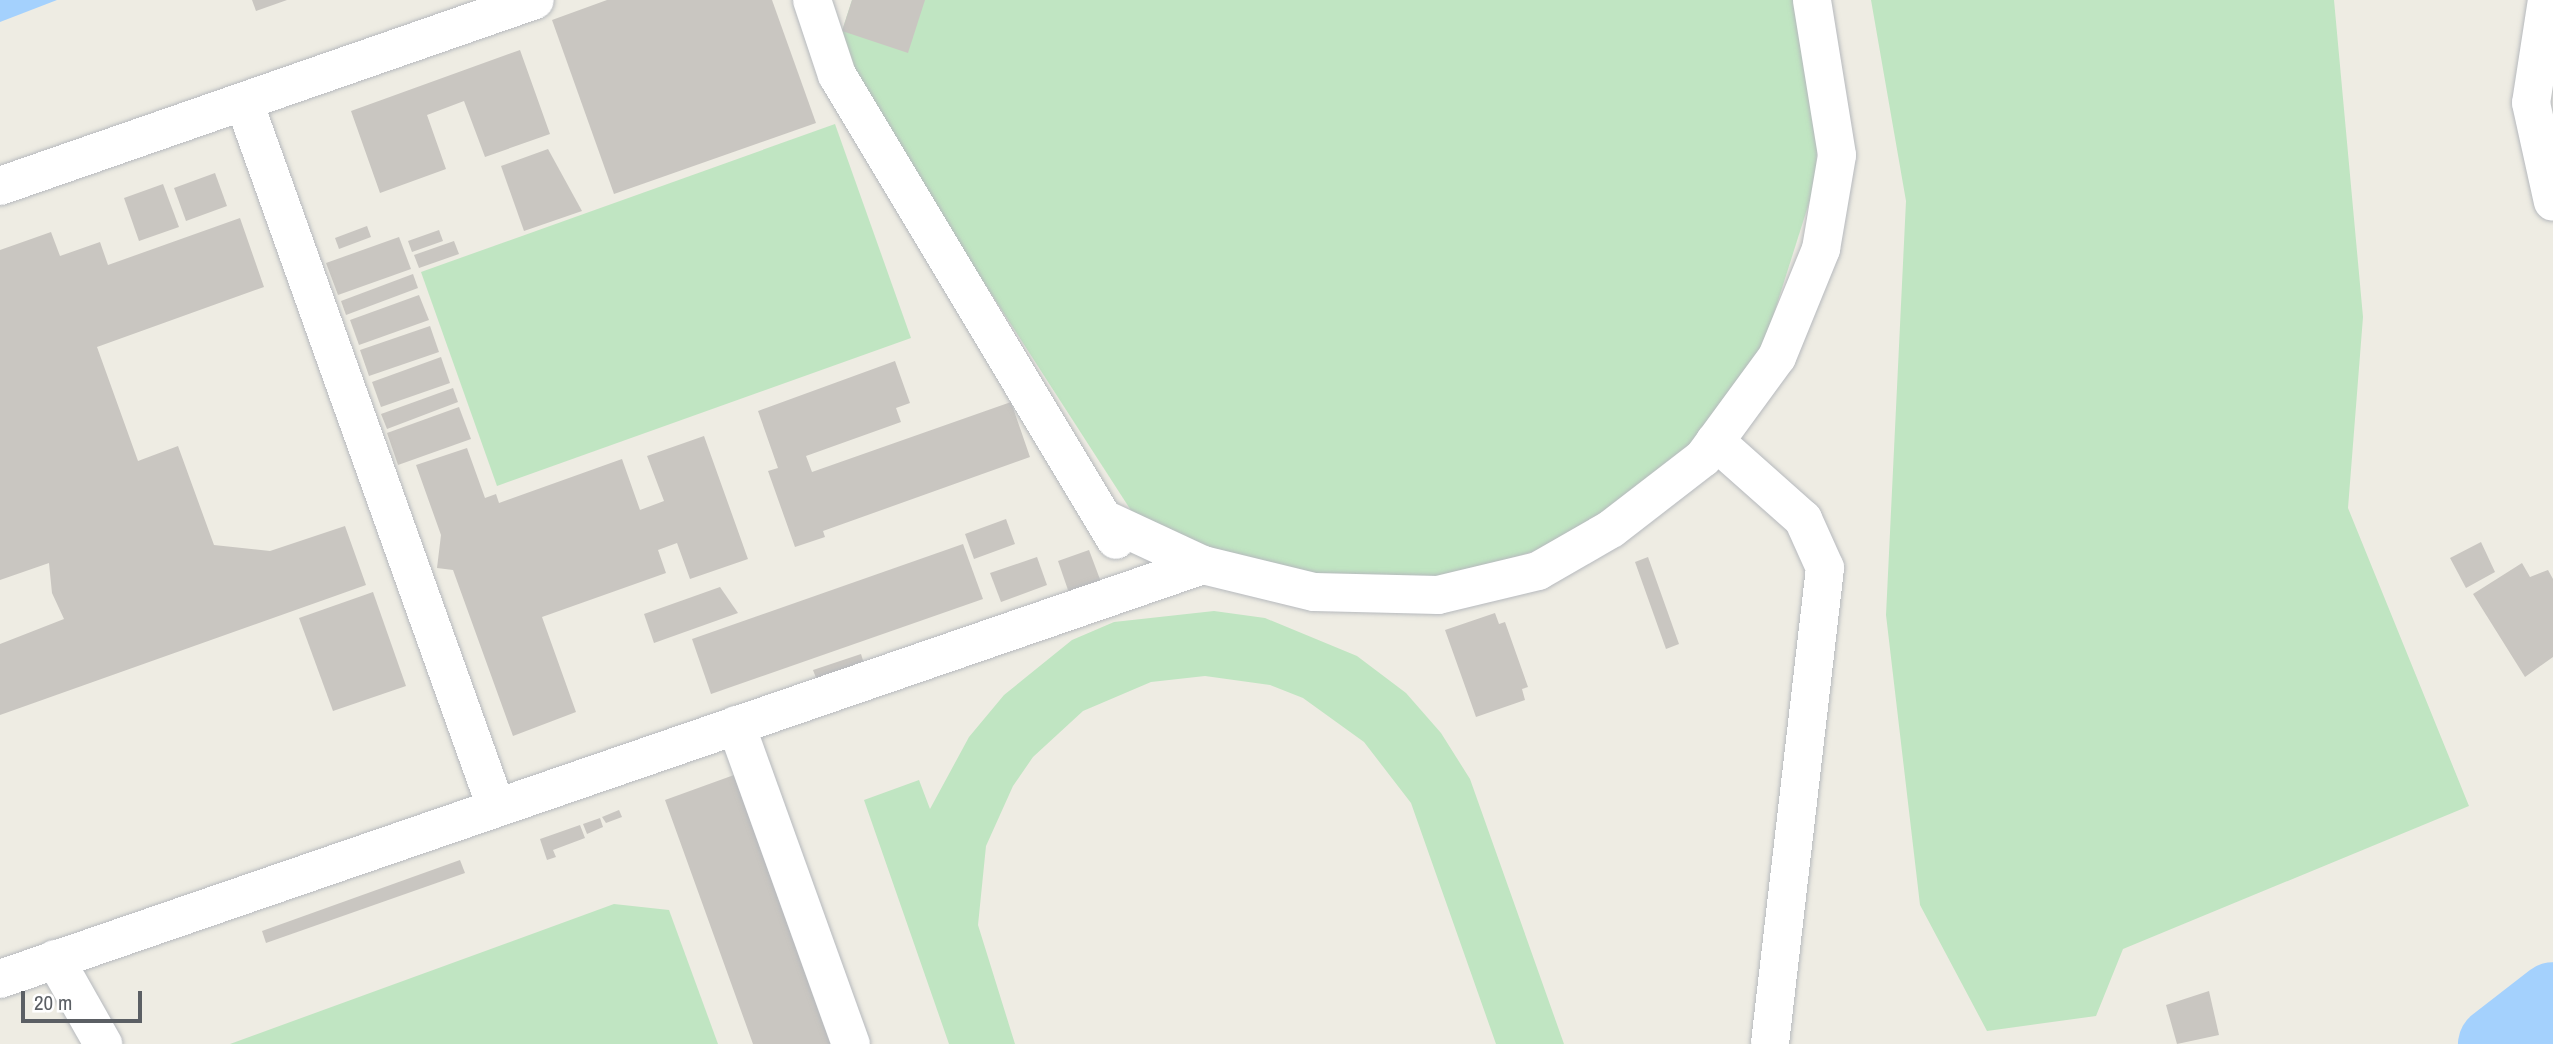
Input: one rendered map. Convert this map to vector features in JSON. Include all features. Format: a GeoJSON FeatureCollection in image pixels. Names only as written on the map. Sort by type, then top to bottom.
{"type":"FeatureCollection","features":[{"type":"Feature","properties":{"kind":"street"},"geometry":{"type":"LineString","coordinates":[[0,186],[535,0]]}},
{"type":"Feature","properties":{"kind":"street"},"geometry":{"type":"LineString","coordinates":[[813,0],[837,75],[1144,585]]}},
{"type":"Feature","properties":{"kind":"street"},"geometry":{"type":"LineString","coordinates":[[1104,519],[1203,565],[1314,592],[1450,592],[1538,571],[1611,529],[1703,458],[1716,441],[1777,357],[1821,249],[1837,155],[1812,0]]}},
{"type":"Feature","properties":{"kind":"street"},"geometry":{"type":"LineString","coordinates":[[2547,0],[2531,103],[2553,202]]}},
{"type":"Feature","properties":{"kind":"street"},"geometry":{"type":"LineString","coordinates":[[244,102],[496,807]]}},
{"type":"Feature","properties":{"kind":"street"},"geometry":{"type":"LineString","coordinates":[[1716,441],[1803,519],[1825,568],[1770,1044]]}},
{"type":"Feature","properties":{"kind":"street"},"geometry":{"type":"LineString","coordinates":[[0,979],[1203,565]]}},
{"type":"Feature","properties":{"kind":"street"},"geometry":{"type":"LineString","coordinates":[[736,725],[851,1044]]}},
{"type":"Feature","properties":{"kind":"street"},"geometry":{"type":"LineString","coordinates":[[55,959],[103,1044]]}},
{"type":"Feature","properties":{"kind":"green space"},"geometry":{"type":"Polygon","coordinates":[[[852,0],[1797,0],[1818,136],[1815,184],[1764,345],[1712,424],[1637,492],[1552,546],[1450,576],[1349,581],[1240,563],[1132,512],[850,75],[842,31],[852,0]]]}},
{"type":"Feature","properties":{"kind":"green space"},"geometry":{"type":"Polygon","coordinates":[[[1871,0],[2334,0],[2363,317],[2348,508],[2469,806],[2123,949],[2096,1016],[1987,1031],[1920,905],[1886,615],[1906,201],[1871,0]]]}},
{"type":"Feature","properties":{"kind":"green space"},"geometry":{"type":"Polygon","coordinates":[[[835,124],[911,338],[497,486],[421,272],[835,124]]]}},
{"type":"Feature","properties":{"kind":"green space"},"geometry":{"type":"Polygon","coordinates":[[[1214,611],[1265,618],[1357,656],[1406,693],[1441,733],[1470,779],[1564,1044],[1496,1044],[1411,803],[1364,742],[1303,698],[1270,685],[1205,676],[1151,682],[1083,711],[1033,757],[1013,786],[986,846],[978,925],[1015,1044],[949,1044],[864,800],[919,780],[930,809],[969,737],[1004,695],[1072,640],[1114,622],[1214,611]]]}},
{"type":"Feature","properties":{"kind":"green space"},"geometry":{"type":"Polygon","coordinates":[[[614,904],[669,910],[718,1044],[230,1044],[614,904]]]}},
{"type":"Feature","properties":{"kind":"water"},"geometry":{"type":"Polygon","coordinates":[[[0,0],[57,0],[0,22],[0,0]]]}},
{"type":"Feature","properties":{"kind":"building"},"geometry":{"type":"Polygon","coordinates":[[[252,0],[287,0],[256,11],[252,0]]]}},
{"type":"Feature","properties":{"kind":"building"},"geometry":{"type":"Polygon","coordinates":[[[607,0],[772,0],[816,123],[614,194],[552,20],[607,0]]]}},
{"type":"Feature","properties":{"kind":"building"},"geometry":{"type":"Polygon","coordinates":[[[852,0],[925,0],[908,53],[842,31],[852,0]]]}},
{"type":"Feature","properties":{"kind":"building"},"geometry":{"type":"Polygon","coordinates":[[[520,50],[550,134],[485,157],[464,101],[427,115],[446,169],[380,193],[351,111],[520,50]]]}},
{"type":"Feature","properties":{"kind":"building"},"geometry":{"type":"Polygon","coordinates":[[[548,149],[582,211],[524,231],[501,166],[548,149]]]}},
{"type":"Feature","properties":{"kind":"building"},"geometry":{"type":"Polygon","coordinates":[[[215,173],[227,206],[186,221],[174,188],[215,173]]]}},
{"type":"Feature","properties":{"kind":"building"},"geometry":{"type":"Polygon","coordinates":[[[163,184],[179,227],[139,241],[124,198],[163,184]]]}},
{"type":"Feature","properties":{"kind":"building"},"geometry":{"type":"Polygon","coordinates":[[[240,218],[264,287],[97,347],[138,461],[178,446],[214,545],[270,551],[345,526],[366,585],[0,715],[0,644],[64,619],[52,593],[49,563],[0,580],[0,250],[51,232],[60,256],[100,242],[108,265],[240,218]]]}},
{"type":"Feature","properties":{"kind":"building"},"geometry":{"type":"Polygon","coordinates":[[[367,226],[371,237],[339,249],[335,238],[367,226]]]}},
{"type":"Feature","properties":{"kind":"building"},"geometry":{"type":"Polygon","coordinates":[[[439,230],[443,241],[412,252],[408,241],[439,230]]]}},
{"type":"Feature","properties":{"kind":"building"},"geometry":{"type":"Polygon","coordinates":[[[399,237],[411,269],[338,295],[326,263],[399,237]]]}},
{"type":"Feature","properties":{"kind":"building"},"geometry":{"type":"Polygon","coordinates":[[[454,241],[459,254],[419,268],[414,255],[454,241]]]}},
{"type":"Feature","properties":{"kind":"building"},"geometry":{"type":"Polygon","coordinates":[[[413,274],[418,288],[346,315],[341,301],[413,274]]]}},
{"type":"Feature","properties":{"kind":"building"},"geometry":{"type":"Polygon","coordinates":[[[419,295],[429,320],[359,345],[350,320],[419,295]]]}},
{"type":"Feature","properties":{"kind":"building"},"geometry":{"type":"Polygon","coordinates":[[[430,326],[439,352],[369,376],[360,350],[430,326]]]}},
{"type":"Feature","properties":{"kind":"building"},"geometry":{"type":"Polygon","coordinates":[[[441,357],[450,383],[381,407],[372,382],[441,357]]]}},
{"type":"Feature","properties":{"kind":"building"},"geometry":{"type":"Polygon","coordinates":[[[895,361],[910,403],[896,408],[901,422],[806,456],[812,472],[1011,402],[1030,457],[823,531],[825,537],[795,547],[768,471],[778,468],[758,411],[895,361]]]}},
{"type":"Feature","properties":{"kind":"building"},"geometry":{"type":"Polygon","coordinates":[[[453,388],[458,402],[387,429],[381,414],[453,388]]]}},
{"type":"Feature","properties":{"kind":"building"},"geometry":{"type":"Polygon","coordinates":[[[459,407],[471,439],[398,465],[387,433],[459,407]]]}},
{"type":"Feature","properties":{"kind":"building"},"geometry":{"type":"Polygon","coordinates":[[[704,436],[748,559],[690,579],[677,543],[658,550],[666,573],[542,617],[576,712],[513,736],[453,570],[437,568],[441,535],[416,465],[467,448],[485,498],[496,494],[499,503],[622,459],[640,510],[664,501],[647,456],[704,436]]]}},
{"type":"Feature","properties":{"kind":"building"},"geometry":{"type":"Polygon","coordinates":[[[1006,519],[1015,544],[974,559],[965,534],[1006,519]]]}},
{"type":"Feature","properties":{"kind":"building"},"geometry":{"type":"Polygon","coordinates":[[[2481,542],[2495,572],[2466,588],[2450,558],[2481,542]]]}},
{"type":"Feature","properties":{"kind":"building"},"geometry":{"type":"Polygon","coordinates":[[[963,544],[983,599],[711,694],[692,639],[963,544]]]}},
{"type":"Feature","properties":{"kind":"building"},"geometry":{"type":"Polygon","coordinates":[[[1089,550],[1101,582],[1069,593],[1058,561],[1089,550]]]}},
{"type":"Feature","properties":{"kind":"building"},"geometry":{"type":"Polygon","coordinates":[[[1037,557],[1047,585],[1001,602],[990,573],[1037,557]]]}},
{"type":"Feature","properties":{"kind":"building"},"geometry":{"type":"Polygon","coordinates":[[[1648,557],[1679,644],[1666,649],[1635,562],[1648,557]]]}},
{"type":"Feature","properties":{"kind":"building"},"geometry":{"type":"Polygon","coordinates":[[[2522,563],[2530,577],[2548,570],[2553,579],[2553,657],[2525,677],[2473,594],[2522,563]]]}},
{"type":"Feature","properties":{"kind":"building"},"geometry":{"type":"Polygon","coordinates":[[[720,587],[738,613],[654,643],[644,614],[720,587]]]}},
{"type":"Feature","properties":{"kind":"building"},"geometry":{"type":"Polygon","coordinates":[[[373,592],[406,686],[333,711],[299,618],[373,592]]]}},
{"type":"Feature","properties":{"kind":"building"},"geometry":{"type":"Polygon","coordinates":[[[1495,613],[1499,624],[1505,622],[1528,687],[1522,689],[1525,700],[1476,717],[1445,630],[1495,613]]]}},
{"type":"Feature","properties":{"kind":"building"},"geometry":{"type":"Polygon","coordinates":[[[861,654],[865,667],[818,683],[813,670],[861,654]]]}},
{"type":"Feature","properties":{"kind":"building"},"geometry":{"type":"Polygon","coordinates":[[[734,775],[824,1026],[837,1044],[753,1044],[665,800],[734,775]]]}},
{"type":"Feature","properties":{"kind":"building"},"geometry":{"type":"Polygon","coordinates":[[[619,810],[622,817],[606,823],[602,817],[619,810]]]}},
{"type":"Feature","properties":{"kind":"building"},"geometry":{"type":"Polygon","coordinates":[[[600,818],[603,827],[587,834],[583,824],[600,818]]]}},
{"type":"Feature","properties":{"kind":"building"},"geometry":{"type":"Polygon","coordinates":[[[580,825],[585,838],[553,850],[556,857],[547,860],[540,839],[580,825]]]}},
{"type":"Feature","properties":{"kind":"building"},"geometry":{"type":"Polygon","coordinates":[[[460,860],[465,873],[266,943],[262,931],[460,860]]]}},
{"type":"Feature","properties":{"kind":"building"},"geometry":{"type":"Polygon","coordinates":[[[2209,991],[2219,1035],[2177,1044],[2166,1005],[2209,991]]]}},
{"type":"Feature","properties":{"kind":"waterway"},"geometry":{"type":"LineString","coordinates":[[2495,1044],[2553,999]]}}]}
